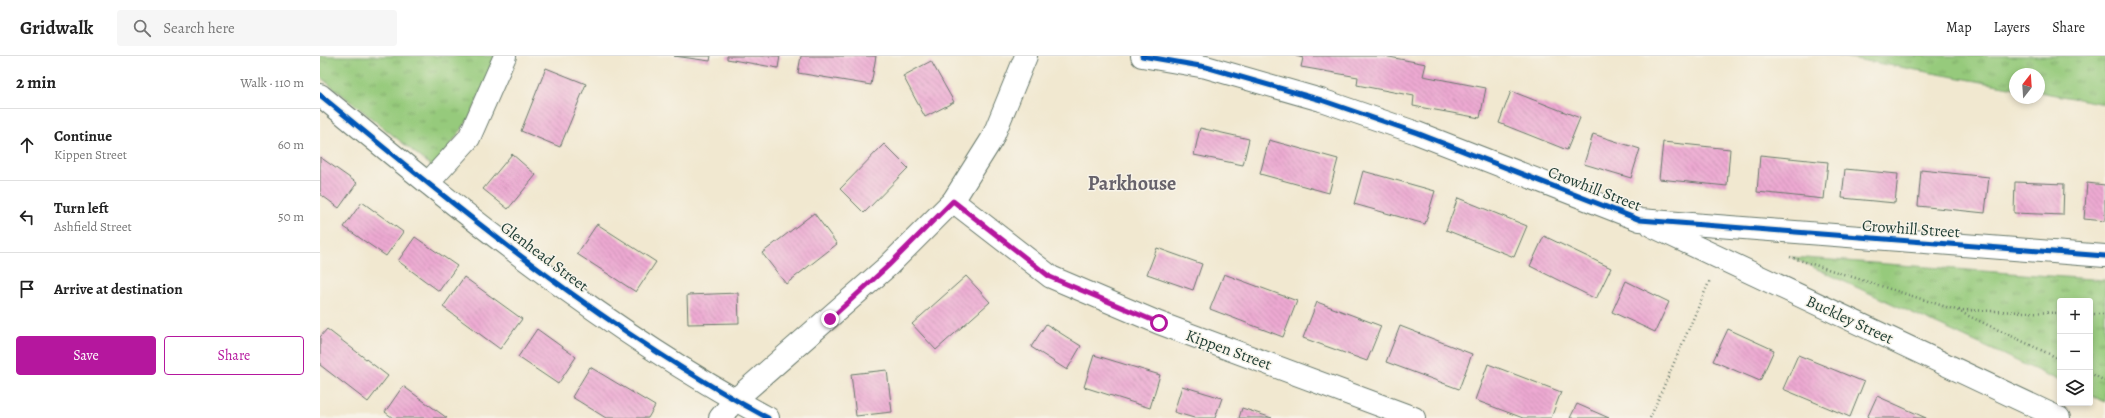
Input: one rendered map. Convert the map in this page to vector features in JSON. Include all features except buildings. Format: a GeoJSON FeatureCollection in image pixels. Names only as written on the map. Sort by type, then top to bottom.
{"type":"FeatureCollection","features":[{"type":"Feature","properties":{"kind":"street"},"geometry":{"type":"LineString","coordinates":[[428,183],[470,138],[505,56]]}},
{"type":"Feature","properties":{"kind":"street"},"geometry":{"type":"LineString","coordinates":[[720,418],[735,400],[888,266],[953,201],[992,139],[1026,56]]}},
{"type":"Feature","properties":{"kind":"street","name":"Crowhill Street"},"geometry":{"type":"LineString","coordinates":[[1142,56],[1206,67],[1321,100],[1417,133],[1640,220],[2105,256]]}},
{"type":"Feature","properties":{"kind":"street","name":"Glenhead Street"},"geometry":{"type":"LineString","coordinates":[[320,95],[428,183],[603,317],[735,400],[768,418]]}},
{"type":"Feature","properties":{"kind":"street","name":"Kippen Street"},"geometry":{"type":"LineString","coordinates":[[953,201],[1050,277],[1159,323],[1414,418]]}},
{"type":"Feature","properties":{"kind":"street","name":"Buckley Street"},"geometry":{"type":"LineString","coordinates":[[1640,220],[2059,418]]}},
{"type":"Feature","properties":{"kind":"path"},"geometry":{"type":"LineString","coordinates":[[1956,310],[2057,313]]}},
{"type":"Feature","properties":{"kind":"path"},"geometry":{"type":"LineString","coordinates":[[2093,314],[2105,314]]}},
{"type":"Feature","properties":{"kind":"path"},"geometry":{"type":"LineString","coordinates":[[2093,375],[2105,381]]}},
{"type":"Feature","properties":{"kind":"green space"},"geometry":{"type":"Polygon","coordinates":[[[320,56],[498,56],[469,119],[434,168],[320,77],[320,56]]]}},
{"type":"Feature","properties":{"kind":"green space"},"geometry":{"type":"Polygon","coordinates":[[[1839,56],[2105,56],[2105,104],[2045,93],[2045,68],[2009,68],[2009,87],[1839,56]]]}},
{"type":"Feature","properties":{"kind":"green space"},"geometry":{"type":"Polygon","coordinates":[[[1791,257],[2105,280],[2105,402],[2093,396],[2093,298],[2057,298],[2057,380],[1791,257]]]}},
{"type":"Feature","properties":{"kind":"cycle path"},"geometry":{"type":"LineString","coordinates":[[1142,56],[1206,67],[1321,100],[1417,133],[1640,220],[2105,256]]}},
{"type":"Feature","properties":{"kind":"cycle path"},"geometry":{"type":"LineString","coordinates":[[320,95],[427,183],[536,268],[650,347],[708,384],[768,418]]}},
{"type":"Feature","properties":{"kind":"district","name":"Parkhouse"},"geometry":{"type":"Point","coordinates":[1132,183]}},
{"type":"Feature","properties":{"kind":"route"},"geometry":{"type":"LineString","coordinates":[[830,319],[888,266],[953,201],[1050,277],[1159,323]]}}]}
